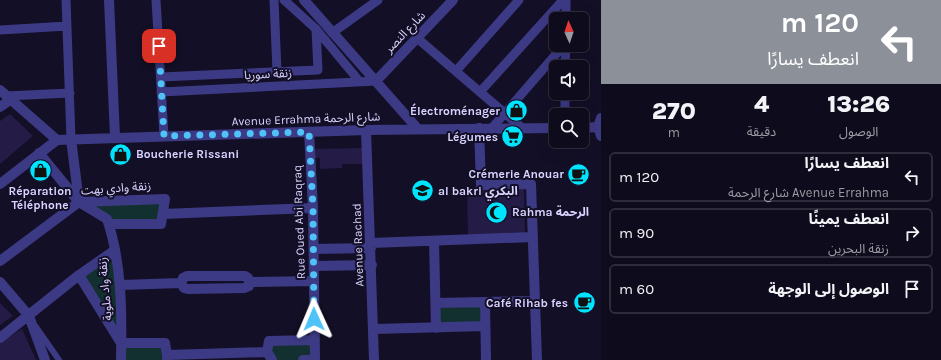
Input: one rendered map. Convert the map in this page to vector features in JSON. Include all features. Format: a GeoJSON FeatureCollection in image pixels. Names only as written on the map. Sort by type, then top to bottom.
{"type":"FeatureCollection","features":[{"type":"Feature","properties":{"kind":"street"},"geometry":{"type":"LineString","coordinates":[[66,0],[71,139],[78,202]]}},
{"type":"Feature","properties":{"kind":"street"},"geometry":{"type":"LineString","coordinates":[[109,0],[115,137]]}},
{"type":"Feature","properties":{"kind":"street"},"geometry":{"type":"LineString","coordinates":[[156,0],[164,136]]}},
{"type":"Feature","properties":{"kind":"street"},"geometry":{"type":"LineString","coordinates":[[274,0],[278,72]]}},
{"type":"Feature","properties":{"kind":"street"},"geometry":{"type":"LineString","coordinates":[[284,0],[316,29],[360,82]]}},
{"type":"Feature","properties":{"kind":"street"},"geometry":{"type":"LineString","coordinates":[[304,0],[417,128]]}},
{"type":"Feature","properties":{"kind":"street"},"geometry":{"type":"LineString","coordinates":[[332,33],[378,0]]}},
{"type":"Feature","properties":{"kind":"street","name":"شارع النصر"},"geometry":{"type":"LineString","coordinates":[[376,81],[453,0]]}},
{"type":"Feature","properties":{"kind":"street"},"geometry":{"type":"LineString","coordinates":[[456,71],[519,0]]}},
{"type":"Feature","properties":{"kind":"street"},"geometry":{"type":"LineString","coordinates":[[480,92],[564,0]]}},
{"type":"Feature","properties":{"kind":"street"},"geometry":{"type":"LineString","coordinates":[[564,0],[565,12]]}},
{"type":"Feature","properties":{"kind":"street"},"geometry":{"type":"LineString","coordinates":[[0,30],[67,26]]}},
{"type":"Feature","properties":{"kind":"street","name":"زنقة سوريا"},"geometry":{"type":"LineString","coordinates":[[160,77],[318,70],[316,29]]}},
{"type":"Feature","properties":{"kind":"street"},"geometry":{"type":"LineString","coordinates":[[417,38],[522,128]]}},
{"type":"Feature","properties":{"kind":"street"},"geometry":{"type":"LineString","coordinates":[[492,128],[559,52]]}},
{"type":"Feature","properties":{"kind":"street","name":"زنقة سوريا"},"geometry":{"type":"LineString","coordinates":[[161,92],[376,81]]}},
{"type":"Feature","properties":{"kind":"street"},"geometry":{"type":"LineString","coordinates":[[6,95],[70,93]]}},
{"type":"Feature","properties":{"kind":"street"},"geometry":{"type":"LineString","coordinates":[[0,107],[6,95]]}},
{"type":"Feature","properties":{"kind":"street"},"geometry":{"type":"LineString","coordinates":[[0,184],[57,140],[6,95]]}},
{"type":"Feature","properties":{"kind":"street"},"geometry":{"type":"LineString","coordinates":[[589,128],[600,127]]}},
{"type":"Feature","properties":{"kind":"street","name":"Avenue Errahma شارع الرحمة"},"geometry":{"type":"LineString","coordinates":[[57,140],[417,128],[549,128]]}},
{"type":"Feature","properties":{"kind":"street"},"geometry":{"type":"LineString","coordinates":[[479,128],[481,185],[531,184],[537,360]]}},
{"type":"Feature","properties":{"kind":"street","name":"Avenue Rachad"},"geometry":{"type":"LineString","coordinates":[[366,130],[372,264],[374,360]]}},
{"type":"Feature","properties":{"kind":"street","name":"Rue Oued Abi Raqraq"},"geometry":{"type":"LineString","coordinates":[[309,132],[313,208],[315,360]]}},
{"type":"Feature","properties":{"kind":"street"},"geometry":{"type":"LineString","coordinates":[[39,153],[78,202],[107,220],[161,224],[163,214],[313,208]]}},
{"type":"Feature","properties":{"kind":"street","name":"زنقة وادي بهت"},"geometry":{"type":"LineString","coordinates":[[0,261],[78,202],[163,198],[163,214]]}},
{"type":"Feature","properties":{"kind":"street","name":"زنقة واد ملوية"},"geometry":{"type":"LineString","coordinates":[[107,220],[115,250],[120,285],[121,360]]}},
{"type":"Feature","properties":{"kind":"street"},"geometry":{"type":"LineString","coordinates":[[314,249],[434,241],[533,237]]}},
{"type":"Feature","properties":{"kind":"street"},"geometry":{"type":"LineString","coordinates":[[434,241],[436,328]]}},
{"type":"Feature","properties":{"kind":"street"},"geometry":{"type":"LineString","coordinates":[[0,338],[79,275],[115,250]]}},
{"type":"Feature","properties":{"kind":"street"},"geometry":{"type":"LineString","coordinates":[[314,266],[372,264]]}},
{"type":"Feature","properties":{"kind":"street"},"geometry":{"type":"LineString","coordinates":[[79,275],[121,343],[165,343],[167,358],[270,356],[268,343],[271,340],[315,340]]}},
{"type":"Feature","properties":{"kind":"street"},"geometry":{"type":"LineString","coordinates":[[120,285],[181,283],[185,277],[201,276],[245,276],[248,278],[249,282],[314,281]]}},
{"type":"Feature","properties":{"kind":"street"},"geometry":{"type":"LineString","coordinates":[[0,282],[29,316],[45,360]]}},
{"type":"Feature","properties":{"kind":"street"},"geometry":{"type":"LineString","coordinates":[[436,302],[535,301]]}},
{"type":"Feature","properties":{"kind":"street"},"geometry":{"type":"LineString","coordinates":[[485,302],[486,360]]}},
{"type":"Feature","properties":{"kind":"street"},"geometry":{"type":"LineString","coordinates":[[374,329],[485,326]]}},
{"type":"Feature","properties":{"kind":"street"},"geometry":{"type":"LineString","coordinates":[[303,360],[315,360]]}},
{"type":"Feature","properties":{"kind":"lane"},"geometry":{"type":"LineString","coordinates":[[29,316],[59,360]]}},
{"type":"Feature","properties":{"kind":"green space"},"geometry":{"type":"Polygon","coordinates":[[[164,199],[160,222],[108,221],[79,202],[164,199]]]}},
{"type":"Feature","properties":{"kind":"green space"},"geometry":{"type":"Polygon","coordinates":[[[115,250],[121,342],[167,347],[167,360],[121,360],[121,343],[84,275],[115,250]]]}},
{"type":"Feature","properties":{"kind":"green space"},"geometry":{"type":"Polygon","coordinates":[[[485,302],[485,326],[436,328],[436,303],[485,302]]]}},
{"type":"Feature","properties":{"kind":"green space"},"geometry":{"type":"Polygon","coordinates":[[[315,340],[315,360],[272,360],[268,343],[315,340]]]}},
{"type":"Feature","properties":{"kind":"building"},"geometry":{"type":"Polygon","coordinates":[[[10,114],[33,136],[0,164],[0,121],[10,114]]]}},
{"type":"Feature","properties":{"kind":"building"},"geometry":{"type":"Polygon","coordinates":[[[363,148],[363,164],[342,164],[342,168],[320,169],[320,158],[311,158],[311,149],[363,148]]]}},
{"type":"Feature","properties":{"kind":"building","name":"Rahma الرحمة"},"geometry":{"type":"Polygon","coordinates":[[[524,188],[525,234],[468,235],[467,190],[524,188]]]}},
{"type":"Feature","properties":{"kind":"building"},"geometry":{"type":"Polygon","coordinates":[[[0,303],[13,316],[0,325],[0,303]]]}},
{"type":"Feature","properties":{"kind":"building"},"geometry":{"type":"Polygon","coordinates":[[[22,329],[36,360],[0,360],[0,343],[22,329]]]}},
{"type":"Feature","properties":{"kind":"place","name":"Électroménager"},"geometry":{"type":"Point","coordinates":[516,111]}},
{"type":"Feature","properties":{"kind":"place","name":"Légumes"},"geometry":{"type":"Point","coordinates":[513,137]}},
{"type":"Feature","properties":{"kind":"place","name":"Boucherie Rissani"},"geometry":{"type":"Point","coordinates":[120,154]}},
{"type":"Feature","properties":{"kind":"place","name":"Réparation Téléphone"},"geometry":{"type":"Point","coordinates":[40,170]}},
{"type":"Feature","properties":{"kind":"place","name":"Crémerie Anouar"},"geometry":{"type":"Point","coordinates":[579,174]}},
{"type":"Feature","properties":{"kind":"place","name":"al bakri البكري"},"geometry":{"type":"Point","coordinates":[422,191]}},
{"type":"Feature","properties":{"kind":"place","name":"Rahma الرحمة"},"geometry":{"type":"Point","coordinates":[496,212]}},
{"type":"Feature","properties":{"kind":"place","name":"Café Rihab fes"},"geometry":{"type":"Point","coordinates":[584,303]}},
{"type":"Feature","properties":{"kind":"route"},"geometry":{"type":"LineString","coordinates":[[159,46],[164,136],[309,132],[313,208],[314,319]]}}]}
